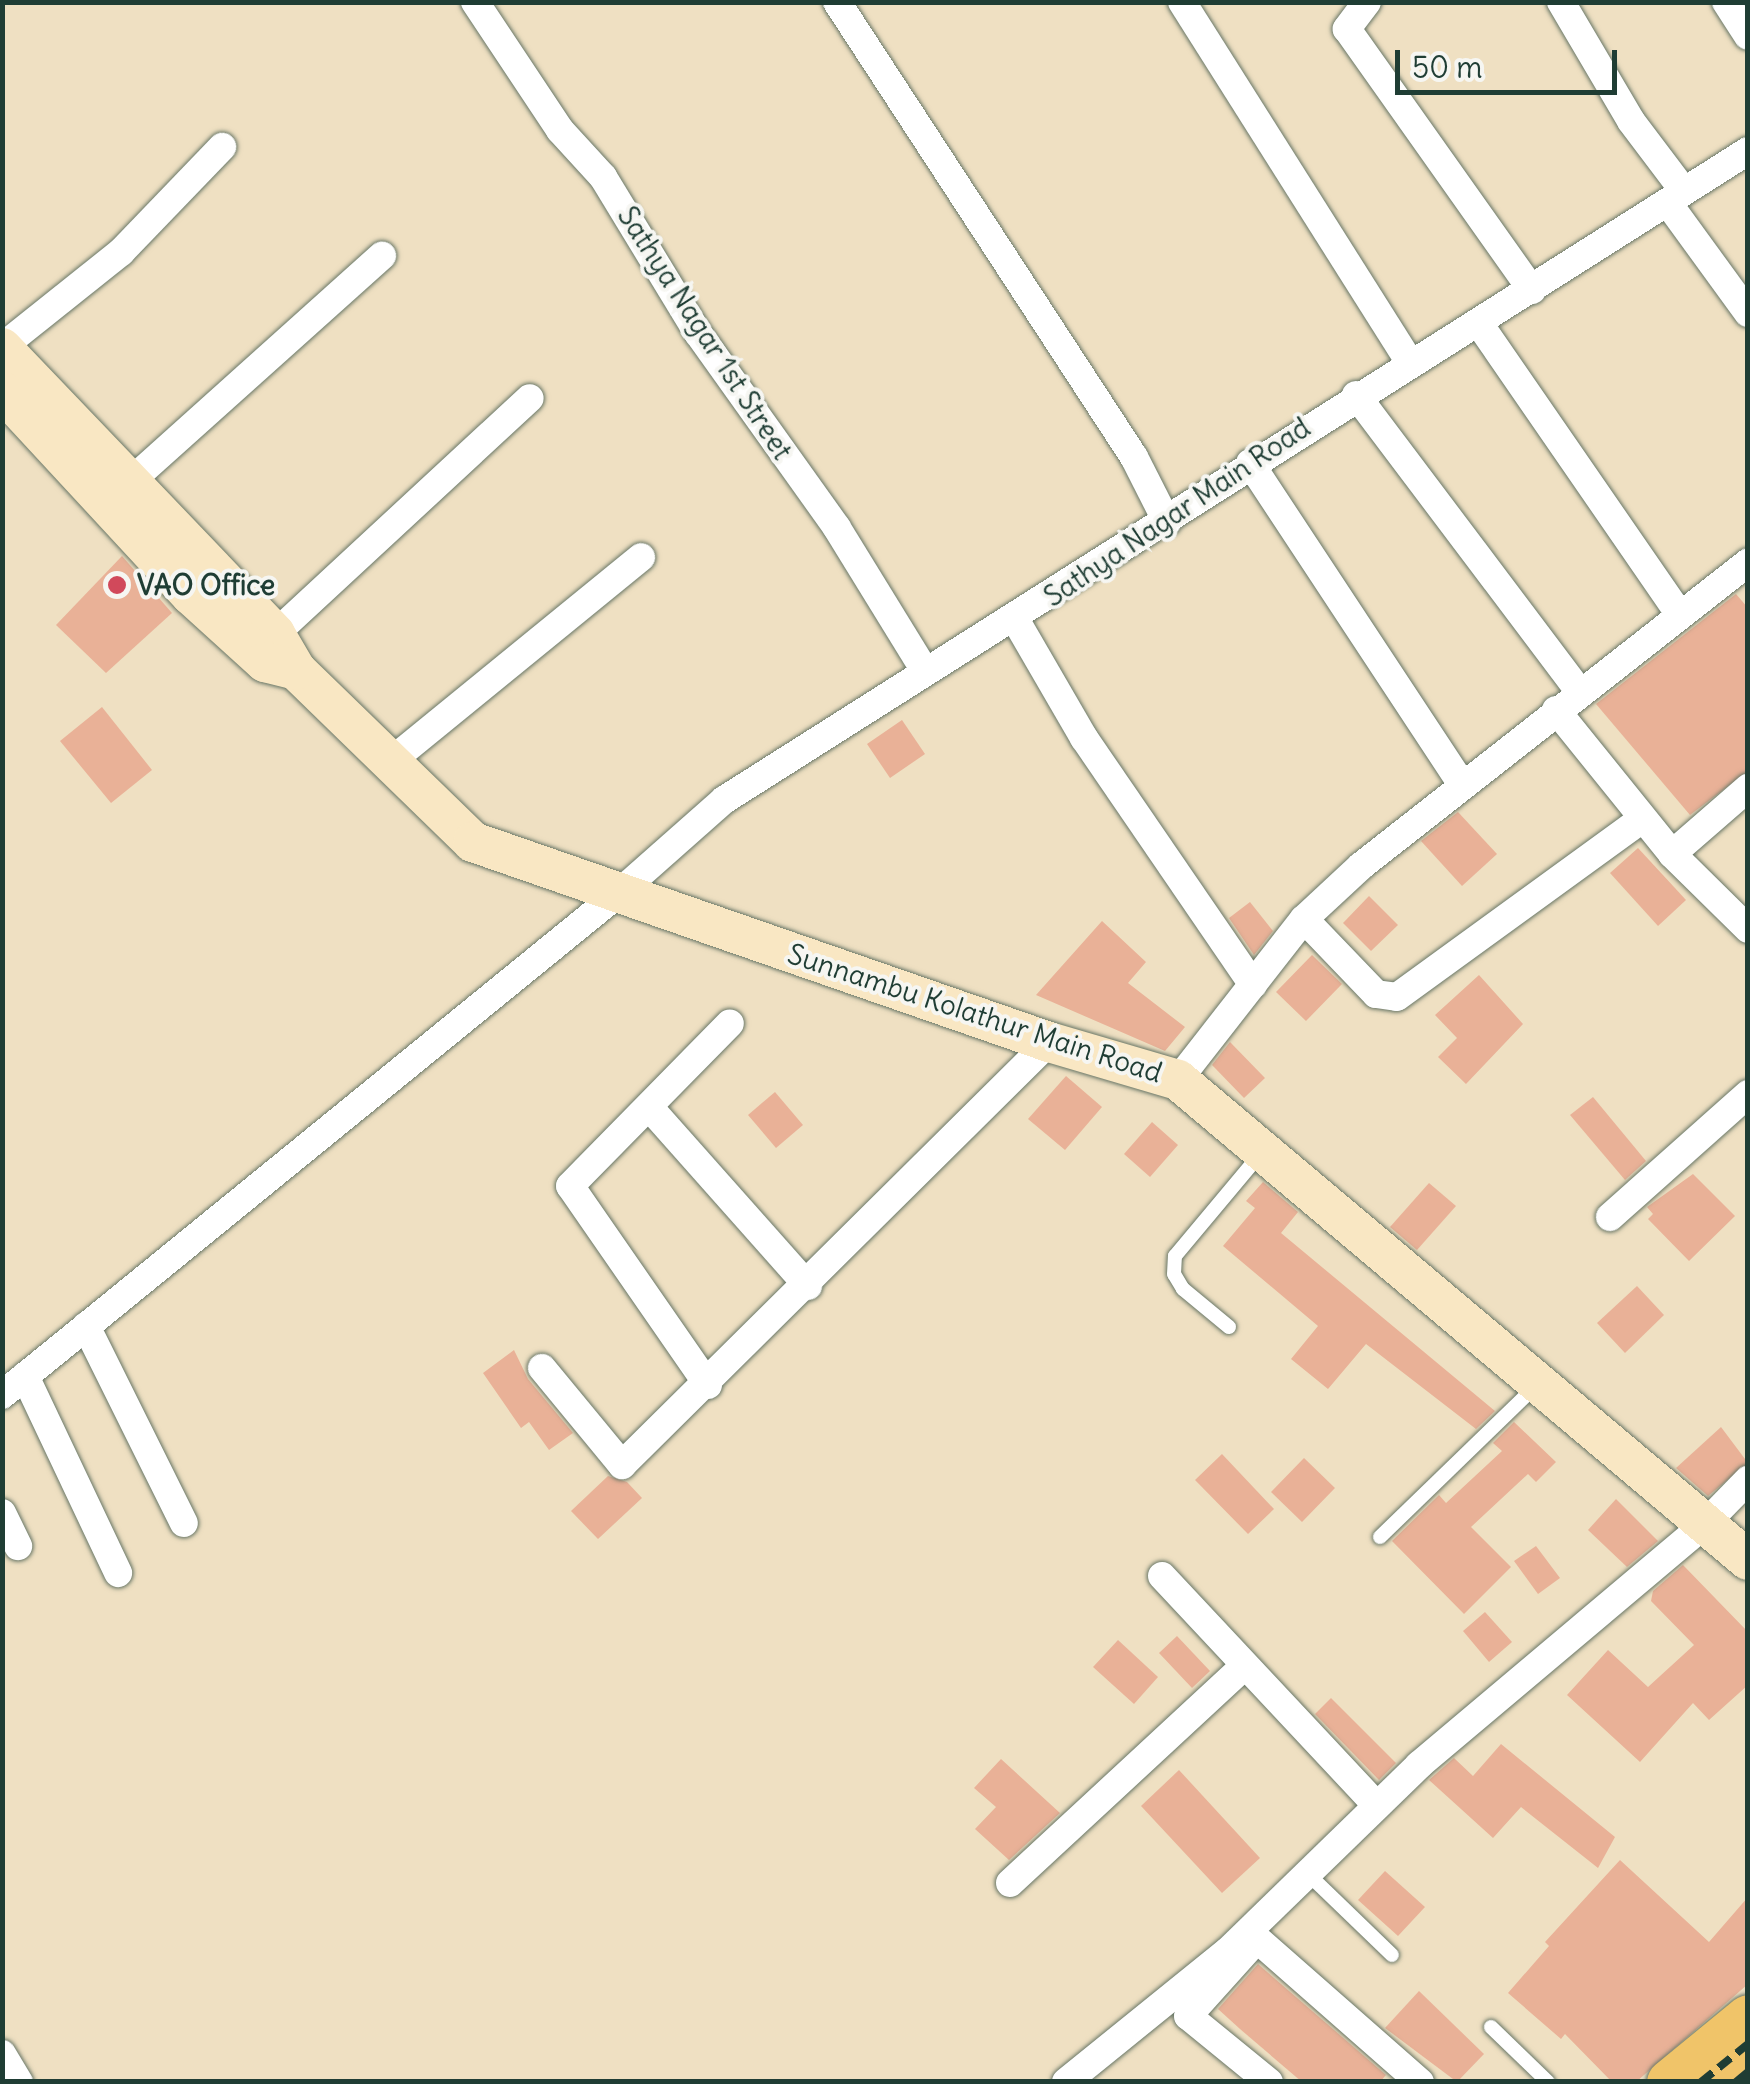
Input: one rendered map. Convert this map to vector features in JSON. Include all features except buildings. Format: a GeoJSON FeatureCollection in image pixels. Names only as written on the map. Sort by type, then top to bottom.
{"type":"FeatureCollection","features":[{"type":"Feature","properties":{"kind":"main road"},"geometry":{"type":"LineString","coordinates":[[1669,2082],[1748,2017]]}},
{"type":"Feature","properties":{"kind":"main road"},"geometry":{"type":"LineString","coordinates":[[1721,2082],[1748,2059]]}},
{"type":"Feature","properties":{"kind":"street","name":"Sathya Nagar 1st Street"},"geometry":{"type":"LineString","coordinates":[[476,2],[560,130],[604,177],[698,333],[837,528],[926,671]]}},
{"type":"Feature","properties":{"kind":"street"},"geometry":{"type":"LineString","coordinates":[[837,2],[1134,457],[1167,522]]}},
{"type":"Feature","properties":{"kind":"street"},"geometry":{"type":"LineString","coordinates":[[1182,2],[1410,362]]}},
{"type":"Feature","properties":{"kind":"street"},"geometry":{"type":"LineString","coordinates":[[1366,2],[1347,29],[1532,290]]}},
{"type":"Feature","properties":{"kind":"street"},"geometry":{"type":"LineString","coordinates":[[1560,2],[1748,313]]}},
{"type":"Feature","properties":{"kind":"street"},"geometry":{"type":"LineString","coordinates":[[1726,2],[1748,36]]}},
{"type":"Feature","properties":{"kind":"street"},"geometry":{"type":"LineString","coordinates":[[2,347],[120,252],[222,147]]}},
{"type":"Feature","properties":{"kind":"street","name":"Sathya Nagar Main Road"},"geometry":{"type":"LineString","coordinates":[[10,1381],[86,1326],[620,892],[724,800],[1167,522],[1356,395],[1480,325],[1748,150]]}},
{"type":"Feature","properties":{"kind":"street"},"geometry":{"type":"LineString","coordinates":[[132,480],[382,256]]}},
{"type":"Feature","properties":{"kind":"street"},"geometry":{"type":"LineString","coordinates":[[1480,325],[1680,615]]}},
{"type":"Feature","properties":{"kind":"street","name":"Sunnambu Kolathur Main Road"},"geometry":{"type":"LineString","coordinates":[[2,347],[275,634],[296,670],[472,842],[1049,1042],[1178,1080],[1748,1560]]}},
{"type":"Feature","properties":{"kind":"street","name":"Sunnambu Kolathur Main Road"},"geometry":{"type":"LineString","coordinates":[[2,391],[191,594],[265,662],[296,670]]}},
{"type":"Feature","properties":{"kind":"street"},"geometry":{"type":"LineString","coordinates":[[1356,395],[1580,692]]}},
{"type":"Feature","properties":{"kind":"street"},"geometry":{"type":"LineString","coordinates":[[275,634],[530,398]]}},
{"type":"Feature","properties":{"kind":"street"},"geometry":{"type":"LineString","coordinates":[[1250,463],[1462,784]]}},
{"type":"Feature","properties":{"kind":"street"},"geometry":{"type":"LineString","coordinates":[[390,762],[641,557]]}},
{"type":"Feature","properties":{"kind":"street"},"geometry":{"type":"LineString","coordinates":[[1178,1080],[1304,919],[1462,784],[1748,563]]}},
{"type":"Feature","properties":{"kind":"street"},"geometry":{"type":"LineString","coordinates":[[1015,619],[1084,738],[1253,984]]}},
{"type":"Feature","properties":{"kind":"street"},"geometry":{"type":"LineString","coordinates":[[1556,710],[1641,820],[1748,929]]}},
{"type":"Feature","properties":{"kind":"street"},"geometry":{"type":"LineString","coordinates":[[1672,854],[1748,788]]}},
{"type":"Feature","properties":{"kind":"street"},"geometry":{"type":"LineString","coordinates":[[1304,919],[1376,994],[1397,997],[1641,820]]}},
{"type":"Feature","properties":{"kind":"street"},"geometry":{"type":"LineString","coordinates":[[708,1386],[570,1186],[730,1023]]}},
{"type":"Feature","properties":{"kind":"street"},"geometry":{"type":"LineString","coordinates":[[542,1368],[622,1465],[708,1386],[1049,1042]]}},
{"type":"Feature","properties":{"kind":"street"},"geometry":{"type":"LineString","coordinates":[[1610,1217],[1748,1094]]}},
{"type":"Feature","properties":{"kind":"street"},"geometry":{"type":"LineString","coordinates":[[650,1108],[808,1286]]}},
{"type":"Feature","properties":{"kind":"street"},"geometry":{"type":"LineString","coordinates":[[86,1326],[184,1523]]}},
{"type":"Feature","properties":{"kind":"street"},"geometry":{"type":"LineString","coordinates":[[10,1381],[118,1573]]}},
{"type":"Feature","properties":{"kind":"street"},"geometry":{"type":"LineString","coordinates":[[1066,2082],[1228,1951],[1376,1804],[1705,1524],[1748,1480]]}},
{"type":"Feature","properties":{"kind":"street"},"geometry":{"type":"LineString","coordinates":[[2,1513],[18,1546]]}},
{"type":"Feature","properties":{"kind":"street"},"geometry":{"type":"LineString","coordinates":[[1162,1576],[1242,1668],[1376,1804]]}},
{"type":"Feature","properties":{"kind":"street"},"geometry":{"type":"LineString","coordinates":[[1010,1883],[1242,1668]]}},
{"type":"Feature","properties":{"kind":"street"},"geometry":{"type":"LineString","coordinates":[[1268,2082],[1188,2016],[1257,1939],[1420,2082]]}},
{"type":"Feature","properties":{"kind":"street"},"geometry":{"type":"LineString","coordinates":[[2,2054],[19,2082]]}},
{"type":"Feature","properties":{"kind":"lane"},"geometry":{"type":"LineString","coordinates":[[1229,1327],[1183,1289],[1174,1274],[1174,1256],[1262,1151]]}},
{"type":"Feature","properties":{"kind":"lane"},"geometry":{"type":"LineString","coordinates":[[1380,1537],[1538,1384]]}},
{"type":"Feature","properties":{"kind":"lane"},"geometry":{"type":"LineString","coordinates":[[1306,1874],[1392,1955]]}},
{"type":"Feature","properties":{"kind":"lane"},"geometry":{"type":"LineString","coordinates":[[1491,2027],[1548,2082]]}},
{"type":"Feature","properties":{"kind":"railway"},"geometry":{"type":"LineString","coordinates":[[1701,2082],[1748,2044]]}},
{"type":"Feature","properties":{"kind":"railway"},"geometry":{"type":"LineString","coordinates":[[1736,2082],[1748,2072]]}},
{"type":"Feature","properties":{"kind":"place","name":"VAO Office"},"geometry":{"type":"Point","coordinates":[117,585]}}]}
